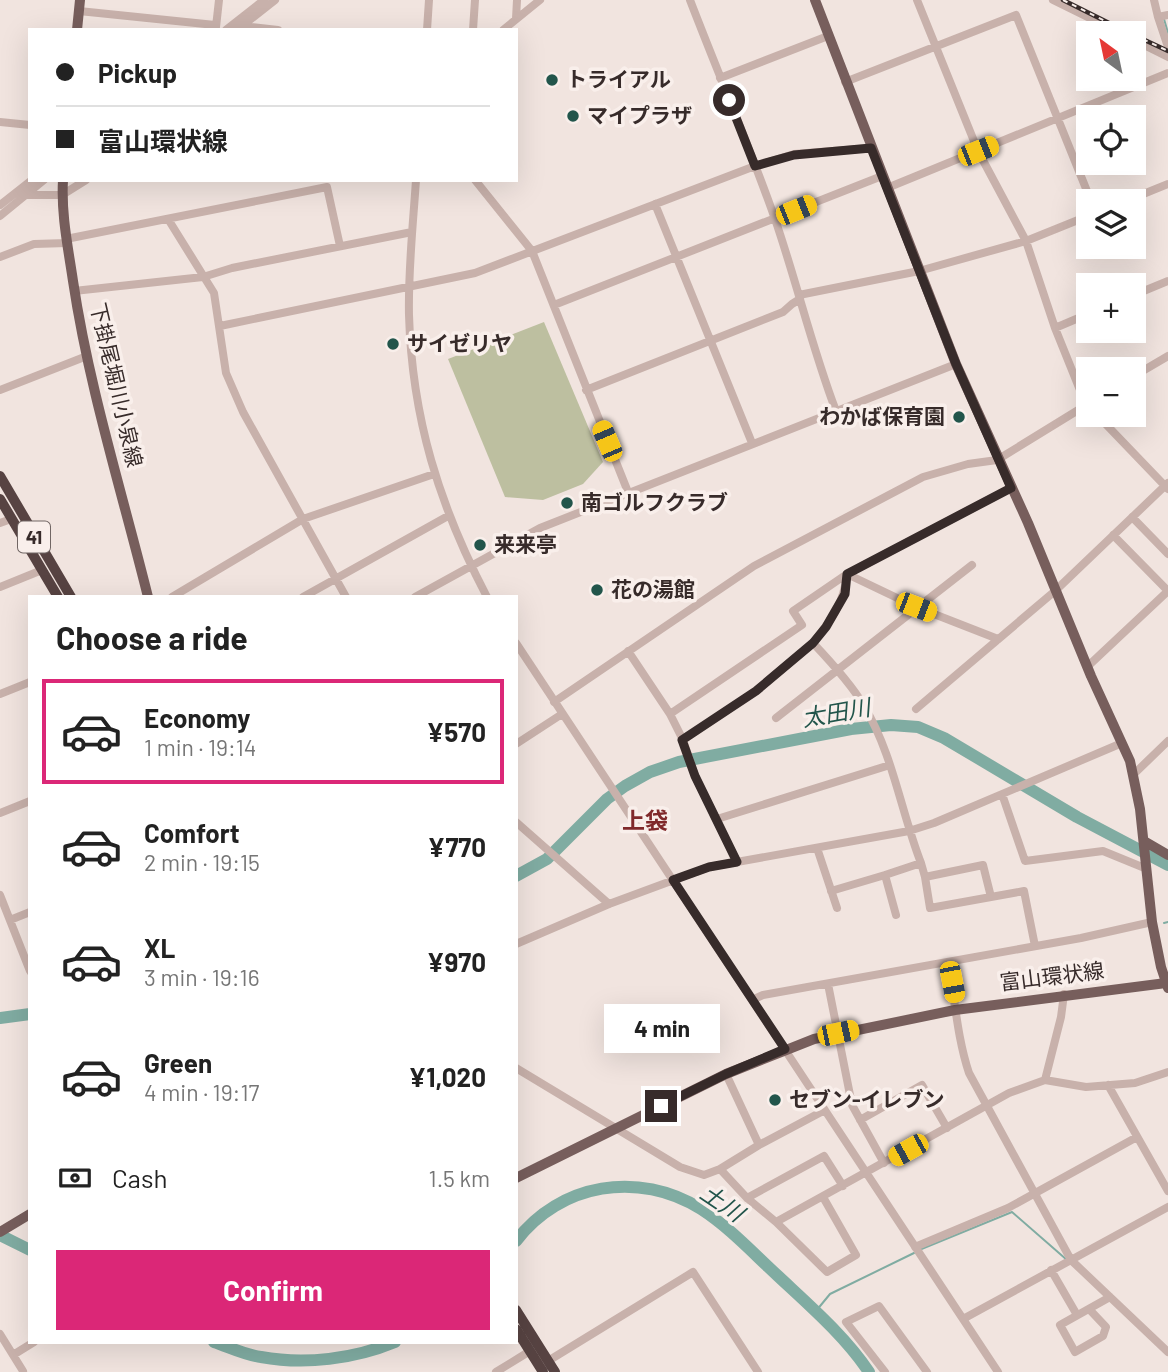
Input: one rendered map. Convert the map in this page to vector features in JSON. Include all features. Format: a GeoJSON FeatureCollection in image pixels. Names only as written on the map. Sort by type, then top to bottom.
{"type":"FeatureCollection","features":[{"type":"Feature","properties":{"kind":"highway","name":"41"},"geometry":{"type":"LineString","coordinates":[[0,476],[70,595]]}},
{"type":"Feature","properties":{"kind":"highway","name":"41"},"geometry":{"type":"LineString","coordinates":[[0,499],[6,521],[57,595]]}},
{"type":"Feature","properties":{"kind":"highway"},"geometry":{"type":"LineString","coordinates":[[518,1313],[555,1372]]}},
{"type":"Feature","properties":{"kind":"highway"},"geometry":{"type":"LineString","coordinates":[[518,1332],[543,1372]]}},
{"type":"Feature","properties":{"kind":"main road"},"geometry":{"type":"LineString","coordinates":[[815,0],[956,364],[1134,774],[1152,922],[1167,986]]}},
{"type":"Feature","properties":{"kind":"main road"},"geometry":{"type":"LineString","coordinates":[[77,28],[80,6]]}},
{"type":"Feature","properties":{"kind":"main road","name":"下掛尾堀川小泉線"},"geometry":{"type":"LineString","coordinates":[[63,182],[67,241],[87,356],[147,595]]}},
{"type":"Feature","properties":{"kind":"main road"},"geometry":{"type":"LineString","coordinates":[[1144,841],[1167,854]]}},
{"type":"Feature","properties":{"kind":"main road","name":"富山環状線"},"geometry":{"type":"LineString","coordinates":[[518,1177],[726,1074],[785,1049],[838,1033],[955,1010],[1064,994],[1167,986]]}},
{"type":"Feature","properties":{"kind":"main road"},"geometry":{"type":"LineString","coordinates":[[0,1232],[25,1217]]}},
{"type":"Feature","properties":{"kind":"street"},"geometry":{"type":"LineString","coordinates":[[80,6],[216,27],[219,0]]}},
{"type":"Feature","properties":{"kind":"street"},"geometry":{"type":"LineString","coordinates":[[229,28],[264,0]]}},
{"type":"Feature","properties":{"kind":"street"},"geometry":{"type":"LineString","coordinates":[[239,28],[275,0]]}},
{"type":"Feature","properties":{"kind":"street"},"geometry":{"type":"LineString","coordinates":[[426,28],[429,0]]}},
{"type":"Feature","properties":{"kind":"street"},"geometry":{"type":"LineString","coordinates":[[473,28],[475,0]]}},
{"type":"Feature","properties":{"kind":"street"},"geometry":{"type":"LineString","coordinates":[[516,19],[517,0]]}},
{"type":"Feature","properties":{"kind":"street"},"geometry":{"type":"LineString","coordinates":[[505,28],[540,0]]}},
{"type":"Feature","properties":{"kind":"street"},"geometry":{"type":"LineString","coordinates":[[690,0],[775,218],[811,340],[836,411]]}},
{"type":"Feature","properties":{"kind":"street"},"geometry":{"type":"LineString","coordinates":[[917,0],[978,151],[1026,241],[1055,328],[1076,377]]}},
{"type":"Feature","properties":{"kind":"street"},"geometry":{"type":"LineString","coordinates":[[1053,0],[1096,21]]}},
{"type":"Feature","properties":{"kind":"street"},"geometry":{"type":"LineString","coordinates":[[1154,0],[1167,44]]}},
{"type":"Feature","properties":{"kind":"street"},"geometry":{"type":"LineString","coordinates":[[845,82],[1016,15],[1086,189]]}},
{"type":"Feature","properties":{"kind":"street"},"geometry":{"type":"LineString","coordinates":[[1158,17],[1168,15]]}},
{"type":"Feature","properties":{"kind":"street"},"geometry":{"type":"LineString","coordinates":[[720,78],[828,36]]}},
{"type":"Feature","properties":{"kind":"street"},"geometry":{"type":"LineString","coordinates":[[1146,46],[1168,57]]}},
{"type":"Feature","properties":{"kind":"street"},"geometry":{"type":"LineString","coordinates":[[887,188],[1168,73]]}},
{"type":"Feature","properties":{"kind":"street"},"geometry":{"type":"LineString","coordinates":[[0,122],[28,125]]}},
{"type":"Feature","properties":{"kind":"street"},"geometry":{"type":"LineString","coordinates":[[220,326],[475,273],[755,166],[794,155],[871,148]]}},
{"type":"Feature","properties":{"kind":"street"},"geometry":{"type":"LineString","coordinates":[[554,305],[882,176]]}},
{"type":"Feature","properties":{"kind":"street"},"geometry":{"type":"LineString","coordinates":[[0,205],[29,182]]}},
{"type":"Feature","properties":{"kind":"street"},"geometry":{"type":"LineString","coordinates":[[0,216],[42,182]]}},
{"type":"Feature","properties":{"kind":"street"},"geometry":{"type":"LineString","coordinates":[[26,195],[62,195],[83,182]]}},
{"type":"Feature","properties":{"kind":"street"},"geometry":{"type":"LineString","coordinates":[[416,182],[409,285],[414,383],[434,474],[448,516],[486,595]]}},
{"type":"Feature","properties":{"kind":"street"},"geometry":{"type":"LineString","coordinates":[[477,182],[532,251],[628,492]]}},
{"type":"Feature","properties":{"kind":"street"},"geometry":{"type":"LineString","coordinates":[[1146,193],[1168,184]]}},
{"type":"Feature","properties":{"kind":"street"},"geometry":{"type":"LineString","coordinates":[[0,257],[34,244],[67,241],[327,187],[340,246]]}},
{"type":"Feature","properties":{"kind":"street"},"geometry":{"type":"LineString","coordinates":[[655,204],[752,443]]}},
{"type":"Feature","properties":{"kind":"street"},"geometry":{"type":"LineString","coordinates":[[168,219],[214,293],[226,373],[235,395],[345,595]]}},
{"type":"Feature","properties":{"kind":"street"},"geometry":{"type":"LineString","coordinates":[[586,390],[783,312],[800,297],[919,271],[1026,241],[1076,221]]}},
{"type":"Feature","properties":{"kind":"street"},"geometry":{"type":"LineString","coordinates":[[74,291],[203,276],[412,232]]}},
{"type":"Feature","properties":{"kind":"street"},"geometry":{"type":"LineString","coordinates":[[1146,290],[1168,281]]}},
{"type":"Feature","properties":{"kind":"street"},"geometry":{"type":"LineString","coordinates":[[1055,328],[1076,319]]}},
{"type":"Feature","properties":{"kind":"street"},"geometry":{"type":"LineString","coordinates":[[0,390],[87,356]]}},
{"type":"Feature","properties":{"kind":"street"},"geometry":{"type":"LineString","coordinates":[[1146,369],[1168,356]]}},
{"type":"Feature","properties":{"kind":"street"},"geometry":{"type":"LineString","coordinates":[[419,595],[540,528],[956,364]]}},
{"type":"Feature","properties":{"kind":"street"},"geometry":{"type":"LineString","coordinates":[[554,702],[754,566],[923,477],[968,464],[997,460],[1076,412]]}},
{"type":"Feature","properties":{"kind":"street"},"geometry":{"type":"LineString","coordinates":[[916,709],[1055,591],[1167,486],[1109,427]]}},
{"type":"Feature","properties":{"kind":"street"},"geometry":{"type":"LineString","coordinates":[[175,595],[303,519],[434,474]]}},
{"type":"Feature","properties":{"kind":"street"},"geometry":{"type":"LineString","coordinates":[[670,714],[802,625],[793,611],[847,574],[1011,488]]}},
{"type":"Feature","properties":{"kind":"street"},"geometry":{"type":"LineString","coordinates":[[306,595],[448,516]]}},
{"type":"Feature","properties":{"kind":"street"},"geometry":{"type":"LineString","coordinates":[[1132,517],[1168,554]]}},
{"type":"Feature","properties":{"kind":"street"},"geometry":{"type":"LineString","coordinates":[[1087,667],[1168,591],[1113,535]]}},
{"type":"Feature","properties":{"kind":"street"},"geometry":{"type":"LineString","coordinates":[[776,718],[972,565]]}},
{"type":"Feature","properties":{"kind":"street"},"geometry":{"type":"LineString","coordinates":[[0,587],[42,570]]}},
{"type":"Feature","properties":{"kind":"street"},"geometry":{"type":"LineString","coordinates":[[847,574],[916,607],[998,639]]}},
{"type":"Feature","properties":{"kind":"street"},"geometry":{"type":"LineString","coordinates":[[682,740],[748,697],[813,643],[826,627],[845,594],[847,574]]}},
{"type":"Feature","properties":{"kind":"street"},"geometry":{"type":"LineString","coordinates":[[813,643],[864,705],[884,750],[921,863],[930,908],[1024,891],[1035,946]]}},
{"type":"Feature","properties":{"kind":"street"},"geometry":{"type":"LineString","coordinates":[[518,646],[998,1372]]}},
{"type":"Feature","properties":{"kind":"street"},"geometry":{"type":"LineString","coordinates":[[628,652],[670,714],[691,766],[737,862]]}},
{"type":"Feature","properties":{"kind":"street"},"geometry":{"type":"LineString","coordinates":[[0,694],[28,683]]}},
{"type":"Feature","properties":{"kind":"street"},"geometry":{"type":"LineString","coordinates":[[518,743],[562,715]]}},
{"type":"Feature","properties":{"kind":"street"},"geometry":{"type":"LineString","coordinates":[[1134,774],[1168,741]]}},
{"type":"Feature","properties":{"kind":"street"},"geometry":{"type":"LineString","coordinates":[[518,943],[609,904],[709,867],[909,831],[934,823],[1122,743]]}},
{"type":"Feature","properties":{"kind":"street"},"geometry":{"type":"LineString","coordinates":[[717,819],[890,765]]}},
{"type":"Feature","properties":{"kind":"street"},"geometry":{"type":"LineString","coordinates":[[1002,794],[1025,861],[1103,850],[1147,869]]}},
{"type":"Feature","properties":{"kind":"street"},"geometry":{"type":"LineString","coordinates":[[0,813],[28,802]]}},
{"type":"Feature","properties":{"kind":"street"},"geometry":{"type":"LineString","coordinates":[[518,824],[609,904]]}},
{"type":"Feature","properties":{"kind":"street"},"geometry":{"type":"LineString","coordinates":[[817,848],[837,908]]}},
{"type":"Feature","properties":{"kind":"street"},"geometry":{"type":"LineString","coordinates":[[831,891],[921,863]]}},
{"type":"Feature","properties":{"kind":"street"},"geometry":{"type":"LineString","coordinates":[[925,877],[983,865],[991,897]]}},
{"type":"Feature","properties":{"kind":"street"},"geometry":{"type":"LineString","coordinates":[[886,875],[896,915]]}},
{"type":"Feature","properties":{"kind":"street"},"geometry":{"type":"LineString","coordinates":[[0,895],[28,966]]}},
{"type":"Feature","properties":{"kind":"street"},"geometry":{"type":"LineString","coordinates":[[10,920],[28,913]]}},
{"type":"Feature","properties":{"kind":"street"},"geometry":{"type":"LineString","coordinates":[[752,1000],[762,995],[1152,922]]}},
{"type":"Feature","properties":{"kind":"street"},"geometry":{"type":"LineString","coordinates":[[947,962],[961,1050],[969,1073],[1071,1259],[1168,1352]]}},
{"type":"Feature","properties":{"kind":"street"},"geometry":{"type":"LineString","coordinates":[[828,984],[852,1105],[884,1163]]}},
{"type":"Feature","properties":{"kind":"street"},"geometry":{"type":"LineString","coordinates":[[1045,1080],[1064,994]]}},
{"type":"Feature","properties":{"kind":"street"},"geometry":{"type":"LineString","coordinates":[[518,1069],[680,1167],[704,1175],[720,1169],[825,1110]]}},
{"type":"Feature","properties":{"kind":"street"},"geometry":{"type":"LineString","coordinates":[[776,1222],[1009,1093],[1045,1080],[1086,1087],[1135,1083],[1168,1072]]}},
{"type":"Feature","properties":{"kind":"street"},"geometry":{"type":"LineString","coordinates":[[726,1074],[759,1145]]}},
{"type":"Feature","properties":{"kind":"street"},"geometry":{"type":"LineString","coordinates":[[860,1120],[922,1085],[947,1128]]}},
{"type":"Feature","properties":{"kind":"street"},"geometry":{"type":"LineString","coordinates":[[1108,1085],[1168,1191]]}},
{"type":"Feature","properties":{"kind":"street"},"geometry":{"type":"LineString","coordinates":[[915,1247],[1008,1208],[1137,1137]]}},
{"type":"Feature","properties":{"kind":"street"},"geometry":{"type":"LineString","coordinates":[[747,1198],[824,1156],[843,1186]]}},
{"type":"Feature","properties":{"kind":"street"},"geometry":{"type":"LineString","coordinates":[[720,1169],[747,1198],[827,1272],[856,1255],[823,1197]]}},
{"type":"Feature","properties":{"kind":"street"},"geometry":{"type":"LineString","coordinates":[[963,1319],[1168,1207]]}},
{"type":"Feature","properties":{"kind":"street"},"geometry":{"type":"LineString","coordinates":[[1051,1270],[1077,1315]]}},
{"type":"Feature","properties":{"kind":"street"},"geometry":{"type":"LineString","coordinates":[[548,1361],[693,1272],[758,1372]]}},
{"type":"Feature","properties":{"kind":"street"},"geometry":{"type":"LineString","coordinates":[[1089,1309],[1106,1327],[1103,1336],[1075,1352],[1059,1325],[1110,1297]]}},
{"type":"Feature","properties":{"kind":"street"},"geometry":{"type":"LineString","coordinates":[[886,1372],[846,1322],[879,1306],[927,1372]]}},
{"type":"Feature","properties":{"kind":"street"},"geometry":{"type":"LineString","coordinates":[[0,1334],[23,1371]]}},
{"type":"Feature","properties":{"kind":"street"},"geometry":{"type":"LineString","coordinates":[[13,1355],[31,1344]]}},
{"type":"Feature","properties":{"kind":"street"},"geometry":{"type":"LineString","coordinates":[[496,1372],[530,1351]]}},
{"type":"Feature","properties":{"kind":"green space"},"geometry":{"type":"Polygon","coordinates":[[[544,322],[603,462],[583,484],[543,500],[505,497],[448,359],[544,322]]]}},
{"type":"Feature","properties":{"kind":"waterway"},"geometry":{"type":"LineString","coordinates":[[1164,19],[1168,33]]}},
{"type":"Feature","properties":{"kind":"waterway","name":"太田川"},"geometry":{"type":"LineString","coordinates":[[518,875],[547,859],[607,799],[650,772],[679,762],[851,729],[891,725],[918,727],[944,738],[1077,817],[1168,865]]}},
{"type":"Feature","properties":{"kind":"waterway"},"geometry":{"type":"LineString","coordinates":[[1164,923],[1168,922]]}},
{"type":"Feature","properties":{"kind":"waterway","name":"太田川"},"geometry":{"type":"LineString","coordinates":[[0,1018],[28,1014]]}},
{"type":"Feature","properties":{"kind":"waterway","name":"土川"},"geometry":{"type":"LineString","coordinates":[[518,1239],[534,1221],[555,1206],[578,1195],[627,1187],[652,1189],[677,1197],[701,1209],[741,1241],[826,1321],[869,1372]]}},
{"type":"Feature","properties":{"kind":"waterway"},"geometry":{"type":"LineString","coordinates":[[919,1250],[1012,1212],[1067,1260]]}},
{"type":"Feature","properties":{"kind":"waterway","name":"土川"},"geometry":{"type":"LineString","coordinates":[[0,1235],[28,1249]]}},
{"type":"Feature","properties":{"kind":"waterway"},"geometry":{"type":"LineString","coordinates":[[816,1311],[830,1294],[914,1253]]}},
{"type":"Feature","properties":{"kind":"waterway","name":"土川"},"geometry":{"type":"LineString","coordinates":[[219,1344],[255,1356],[295,1360],[329,1359],[363,1353],[390,1344]]}},
{"type":"Feature","properties":{"kind":"railway"},"geometry":{"type":"LineString","coordinates":[[1063,0],[1105,21]]}},
{"type":"Feature","properties":{"kind":"railway"},"geometry":{"type":"LineString","coordinates":[[1146,41],[1168,51]]}},
{"type":"Feature","properties":{"kind":"place","name":"トライアル"},"geometry":{"type":"Point","coordinates":[552,80]}},
{"type":"Feature","properties":{"kind":"place","name":"マイプラザ"},"geometry":{"type":"Point","coordinates":[573,116]}},
{"type":"Feature","properties":{"kind":"place","name":"サイゼリヤ"},"geometry":{"type":"Point","coordinates":[393,344]}},
{"type":"Feature","properties":{"kind":"place","name":"わかば保育園"},"geometry":{"type":"Point","coordinates":[959,417]}},
{"type":"Feature","properties":{"kind":"place","name":"南ゴルフクラブ"},"geometry":{"type":"Point","coordinates":[567,503]}},
{"type":"Feature","properties":{"kind":"place","name":"来来亭"},"geometry":{"type":"Point","coordinates":[480,545]}},
{"type":"Feature","properties":{"kind":"place","name":"花の湯館"},"geometry":{"type":"Point","coordinates":[597,590]}},
{"type":"Feature","properties":{"kind":"place","name":"セブン-イレブン"},"geometry":{"type":"Point","coordinates":[775,1100]}},
{"type":"Feature","properties":{"kind":"district","name":"上袋"},"geometry":{"type":"Point","coordinates":[645,821]}},
{"type":"Feature","properties":{"kind":"route"},"geometry":{"type":"LineString","coordinates":[[661,1106],[785,1049],[673,880],[709,867],[737,862],[695,776],[682,740],[740,703],[813,643],[826,627],[845,594],[847,574],[1011,488],[956,364],[871,148],[794,155],[755,166],[729,100]]}}]}
